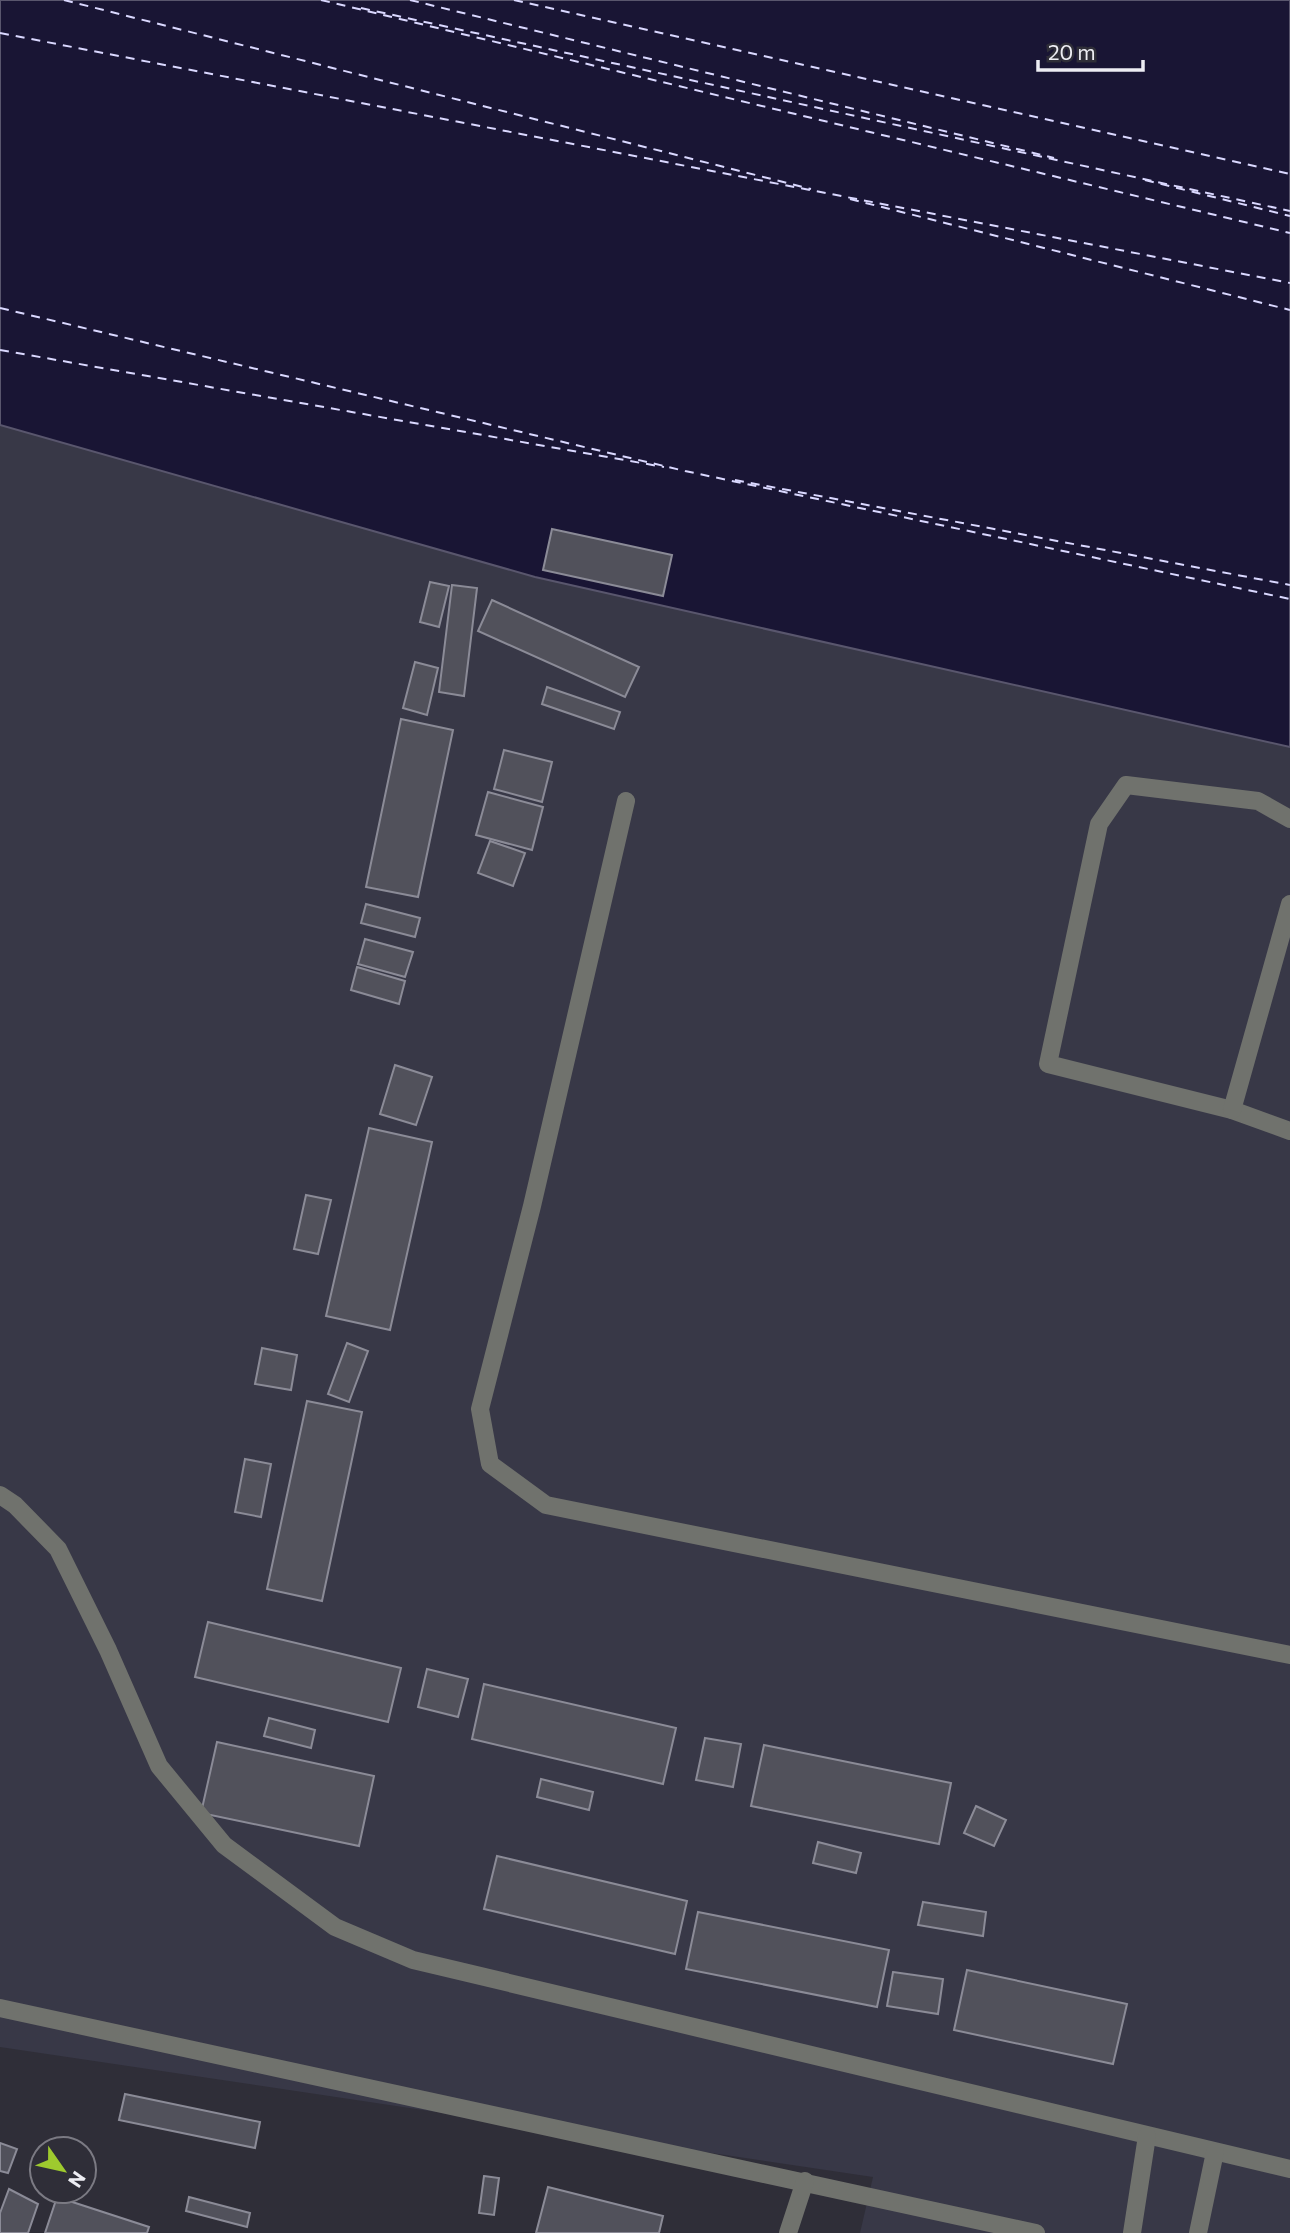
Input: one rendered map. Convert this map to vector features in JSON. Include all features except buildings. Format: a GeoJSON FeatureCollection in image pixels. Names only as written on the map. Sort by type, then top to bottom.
{"type":"FeatureCollection","features":[{"type":"Feature","properties":{"kind":"street"},"geometry":{"type":"LineString","coordinates":[[1290,819],[1258,801],[1126,785],[1100,824],[1048,1065],[1232,1110],[1290,1131]]}},
{"type":"Feature","properties":{"kind":"street"},"geometry":{"type":"LineString","coordinates":[[626,801],[532,1206],[480,1409],[490,1464],[546,1505],[1290,1655]]}},
{"type":"Feature","properties":{"kind":"street"},"geometry":{"type":"LineString","coordinates":[[1232,1110],[1290,904]]}},
{"type":"Feature","properties":{"kind":"street"},"geometry":{"type":"LineString","coordinates":[[0,1495],[15,1505],[58,1549],[108,1650],[159,1766],[224,1845],[335,1927],[413,1960],[1290,2169]]}},
{"type":"Feature","properties":{"kind":"street"},"geometry":{"type":"LineString","coordinates":[[0,2008],[1035,2233]]}},
{"type":"Feature","properties":{"kind":"street"},"geometry":{"type":"LineString","coordinates":[[1132,2233],[1147,2136]]}},
{"type":"Feature","properties":{"kind":"street"},"geometry":{"type":"LineString","coordinates":[[1198,2233],[1215,2152]]}},
{"type":"Feature","properties":{"kind":"street"},"geometry":{"type":"LineString","coordinates":[[789,2233],[805,2182]]}},
{"type":"Feature","properties":{"kind":"street"},"geometry":{"type":"LineString","coordinates":[[967,2218],[979,2233]]}},
{"type":"Feature","properties":{"kind":"shaded area"},"geometry":{"type":"Polygon","coordinates":[[[0,0],[1290,0],[1290,747],[535,577],[0,425],[0,0]]]}},
{"type":"Feature","properties":{"kind":"shaded area"},"geometry":{"type":"Polygon","coordinates":[[[0,425],[535,577],[1290,747],[1290,2233],[860,2233],[873,2177],[0,2047],[0,425]]]}},
{"type":"Feature","properties":{"kind":"ferry route"},"geometry":{"type":"LineString","coordinates":[[64,0],[811,189]]}},
{"type":"Feature","properties":{"kind":"ferry route"},"geometry":{"type":"LineString","coordinates":[[321,0],[1290,233]]}},
{"type":"Feature","properties":{"kind":"ferry route"},"geometry":{"type":"LineString","coordinates":[[410,0],[1054,158]]}},
{"type":"Feature","properties":{"kind":"ferry route"},"geometry":{"type":"LineString","coordinates":[[514,0],[1290,174]]}},
{"type":"Feature","properties":{"kind":"ferry route"},"geometry":{"type":"LineString","coordinates":[[361,8],[1290,211]]}},
{"type":"Feature","properties":{"kind":"ferry route"},"geometry":{"type":"LineString","coordinates":[[0,33],[1290,283]]}},
{"type":"Feature","properties":{"kind":"ferry route"},"geometry":{"type":"LineString","coordinates":[[1145,180],[1290,216]]}},
{"type":"Feature","properties":{"kind":"ferry route"},"geometry":{"type":"LineString","coordinates":[[850,199],[1290,310]]}},
{"type":"Feature","properties":{"kind":"ferry route"},"geometry":{"type":"LineString","coordinates":[[0,308],[685,471],[1290,599]]}},
{"type":"Feature","properties":{"kind":"ferry route"},"geometry":{"type":"LineString","coordinates":[[0,350],[664,467]]}},
{"type":"Feature","properties":{"kind":"ferry route"},"geometry":{"type":"LineString","coordinates":[[735,480],[1290,585]]}}]}
